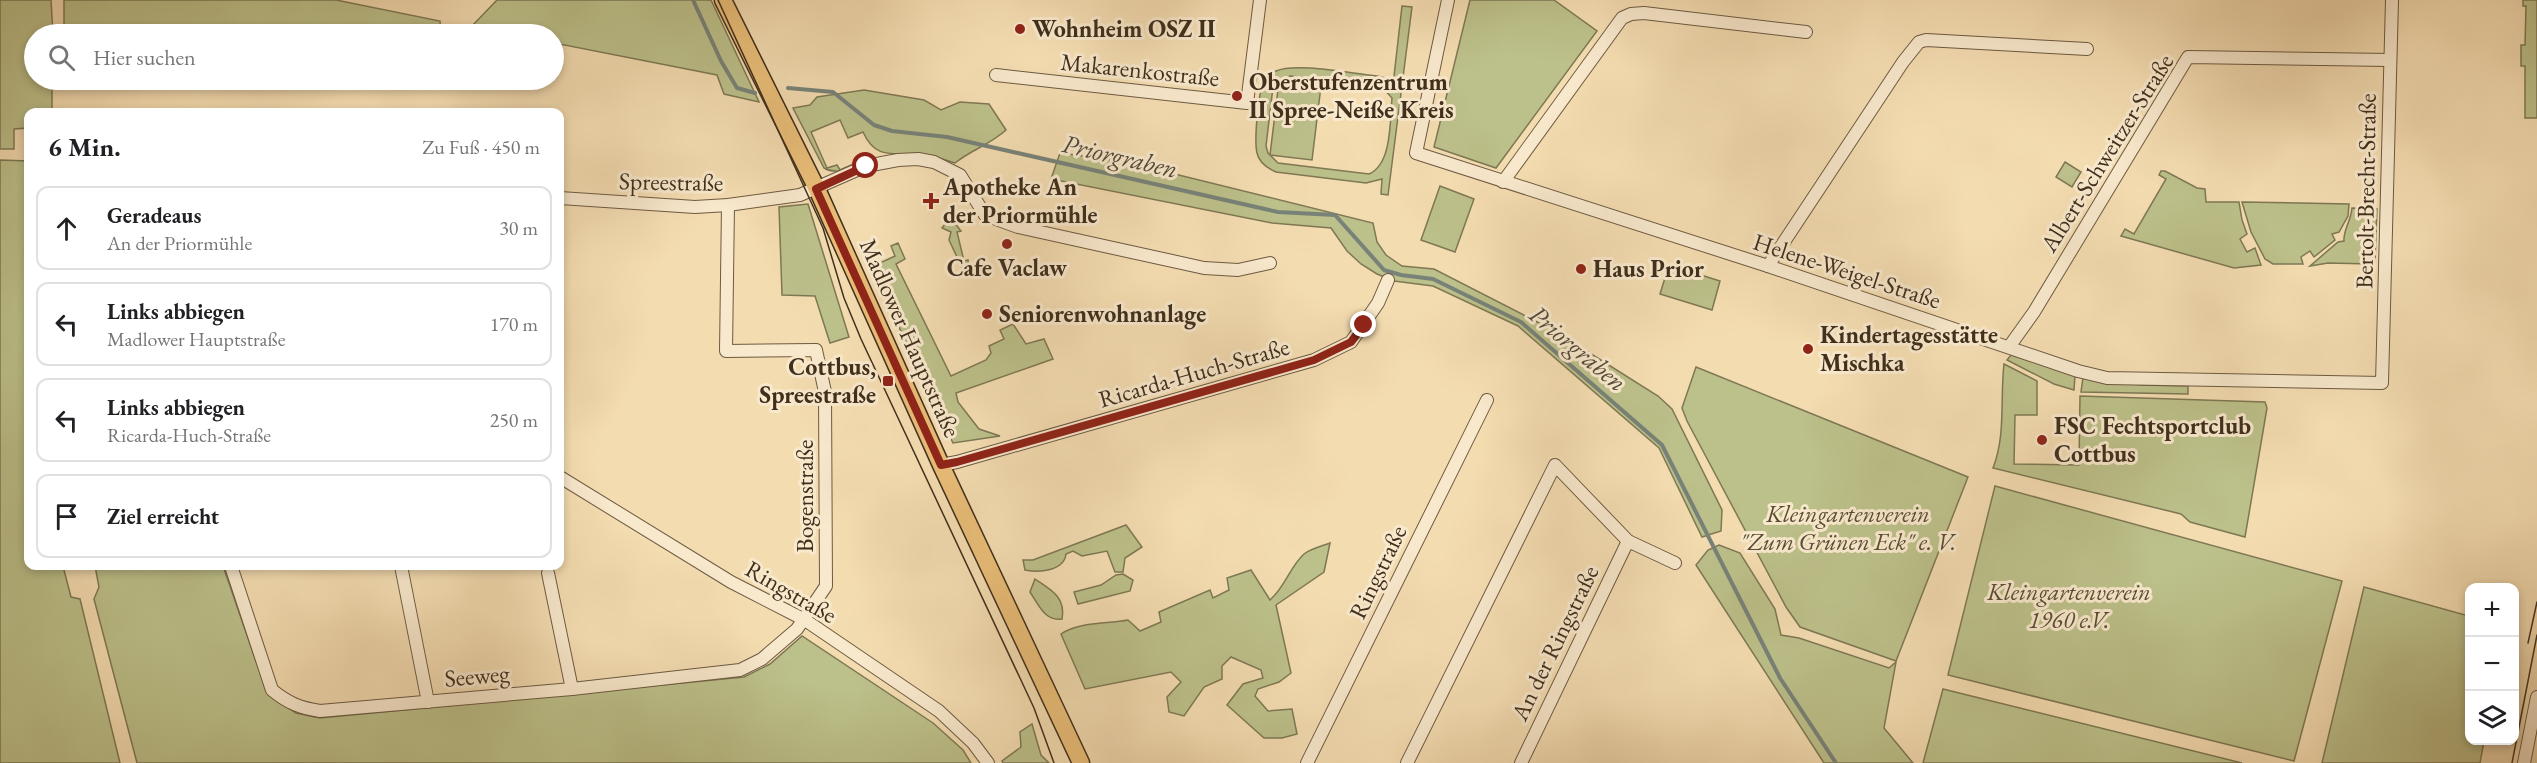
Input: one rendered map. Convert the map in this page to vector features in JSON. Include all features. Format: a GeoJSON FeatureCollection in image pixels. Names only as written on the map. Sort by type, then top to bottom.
{"type":"FeatureCollection","features":[{"type":"Feature","properties":{"kind":"main road","name":"Madlower Hauptstraße"},"geometry":{"type":"LineString","coordinates":[[723,0],[816,189],[941,465],[1081,763]]}},
{"type":"Feature","properties":{"kind":"street","name":"Makarenkostraße"},"geometry":{"type":"LineString","coordinates":[[996,75],[1247,103],[1260,0]]}},
{"type":"Feature","properties":{"kind":"street","name":"Helene-Weigel-Straße"},"geometry":{"type":"LineString","coordinates":[[1448,0],[1416,153],[1768,266],[2078,371],[2107,378],[2382,382]]}},
{"type":"Feature","properties":{"kind":"street","name":"Bertolt-Brecht-Straße"},"geometry":{"type":"LineString","coordinates":[[2382,382],[2392,0]]}},
{"type":"Feature","properties":{"kind":"street"},"geometry":{"type":"LineString","coordinates":[[1503,182],[1622,18],[1631,14],[1667,15],[1806,32]]}},
{"type":"Feature","properties":{"kind":"street"},"geometry":{"type":"LineString","coordinates":[[1768,266],[1903,62],[1919,42],[1926,40],[2087,49]]}},
{"type":"Feature","properties":{"kind":"street","name":"Albert-Schweitzer-Straße"},"geometry":{"type":"LineString","coordinates":[[2009,347],[2034,312],[2188,57],[2390,60]]}},
{"type":"Feature","properties":{"kind":"street","name":"Spreestraße"},"geometry":{"type":"LineString","coordinates":[[564,198],[695,207],[728,205],[800,195],[866,166],[918,159],[948,167],[960,175],[985,215],[1018,227],[1204,268],[1238,270],[1270,263]]}},
{"type":"Feature","properties":{"kind":"street","name":"Bogenstraße"},"geometry":{"type":"LineString","coordinates":[[728,205],[726,351],[816,350],[825,392],[826,586],[805,620]]}},
{"type":"Feature","properties":{"kind":"street","name":"Ricarda-Huch-Straße"},"geometry":{"type":"LineString","coordinates":[[941,465],[1314,360],[1351,342],[1378,303],[1388,280]]}},
{"type":"Feature","properties":{"kind":"street","name":"Ringstraße"},"geometry":{"type":"LineString","coordinates":[[1307,763],[1487,400]]}},
{"type":"Feature","properties":{"kind":"street"},"geometry":{"type":"LineString","coordinates":[[1407,763],[1555,465],[1628,541],[1675,563]]}},
{"type":"Feature","properties":{"kind":"street","name":"Ringstraße"},"geometry":{"type":"LineString","coordinates":[[564,479],[730,582],[805,620],[939,711],[973,742],[988,763]]}},
{"type":"Feature","properties":{"kind":"street","name":"An der Ringstraße"},"geometry":{"type":"LineString","coordinates":[[1521,763],[1628,541]]}},
{"type":"Feature","properties":{"kind":"street","name":"Seeweg"},"geometry":{"type":"LineString","coordinates":[[232,570],[272,690],[285,701],[299,708],[320,711],[572,689],[740,670],[762,658],[805,620]]}},
{"type":"Feature","properties":{"kind":"street"},"geometry":{"type":"LineString","coordinates":[[402,570],[428,702]]}},
{"type":"Feature","properties":{"kind":"street"},"geometry":{"type":"LineString","coordinates":[[548,573],[572,689]]}},
{"type":"Feature","properties":{"kind":"street"},"geometry":{"type":"LineString","coordinates":[[2524,763],[2537,697]]}},
{"type":"Feature","properties":{"kind":"green space"},"geometry":{"type":"Polygon","coordinates":[[[0,0],[51,0],[52,24],[24,24],[24,90],[52,90],[52,108],[24,108],[24,128],[14,129],[14,149],[0,149],[0,0]]]}},
{"type":"Feature","properties":{"kind":"green space"},"geometry":{"type":"Polygon","coordinates":[[[64,0],[336,0],[440,21],[440,24],[64,24],[64,0]]]}},
{"type":"Feature","properties":{"kind":"green space"},"geometry":{"type":"Polygon","coordinates":[[[497,0],[711,0],[759,102],[724,94],[717,75],[564,45],[564,24],[474,24],[497,0]]]}},
{"type":"Feature","properties":{"kind":"green space"},"geometry":{"type":"Polygon","coordinates":[[[1470,0],[1554,0],[1597,31],[1496,168],[1434,147],[1470,0]]]}},
{"type":"Feature","properties":{"kind":"green space"},"geometry":{"type":"Polygon","coordinates":[[[2523,0],[2537,0],[2537,118],[2525,118],[2525,66],[2521,66],[2521,45],[2525,45],[2526,6],[2523,6],[2523,0]]]}},
{"type":"Feature","properties":{"kind":"green space"},"geometry":{"type":"Polygon","coordinates":[[[1402,6],[1412,7],[1388,195],[1381,194],[1382,179],[1366,183],[1276,172],[1260,160],[1256,138],[1261,90],[1268,76],[1274,72],[1297,68],[1325,69],[1377,76],[1385,78],[1393,85],[1402,6]],[[1290,76],[1273,87],[1266,146],[1268,153],[1278,163],[1369,174],[1377,169],[1386,152],[1392,98],[1382,87],[1290,76]]]}},
{"type":"Feature","properties":{"kind":"green space"},"geometry":{"type":"Polygon","coordinates":[[[1279,81],[1321,86],[1312,160],[1270,155],[1279,81]]]}},
{"type":"Feature","properties":{"kind":"green space"},"geometry":{"type":"Polygon","coordinates":[[[864,90],[924,100],[941,110],[960,102],[989,104],[1006,130],[955,163],[937,157],[880,151],[868,141],[863,132],[848,138],[840,120],[811,132],[827,168],[837,165],[840,170],[858,162],[863,154],[873,158],[842,170],[836,171],[824,168],[793,108],[810,105],[817,97],[864,90]]]}},
{"type":"Feature","properties":{"kind":"green space"},"geometry":{"type":"Polygon","coordinates":[[[1060,153],[1122,161],[1373,223],[1377,242],[1386,255],[1402,266],[1434,269],[1558,333],[1658,396],[1672,409],[1722,510],[1721,531],[1702,537],[1659,448],[1518,326],[1433,286],[1394,281],[1377,274],[1347,251],[1331,228],[1272,223],[1051,179],[1060,153]]]}},
{"type":"Feature","properties":{"kind":"green space"},"geometry":{"type":"Polygon","coordinates":[[[0,160],[24,161],[24,570],[64,570],[71,597],[80,599],[120,763],[0,763],[0,160]]]}},
{"type":"Feature","properties":{"kind":"green space"},"geometry":{"type":"Polygon","coordinates":[[[2065,162],[2081,172],[2072,187],[2056,177],[2065,162]]]}},
{"type":"Feature","properties":{"kind":"green space"},"geometry":{"type":"Polygon","coordinates":[[[2161,171],[2197,188],[2205,189],[2206,202],[2239,202],[2247,234],[2240,239],[2247,252],[2255,248],[2261,265],[2234,268],[2121,236],[2125,229],[2134,234],[2166,179],[2159,175],[2161,171]]]}},
{"type":"Feature","properties":{"kind":"green space"},"geometry":{"type":"Polygon","coordinates":[[[1440,186],[1474,199],[1455,252],[1421,240],[1440,186]]]}},
{"type":"Feature","properties":{"kind":"green space"},"geometry":{"type":"Polygon","coordinates":[[[2242,202],[2349,204],[2348,216],[2339,232],[2332,234],[2335,240],[2314,257],[2310,251],[2301,257],[2303,264],[2273,264],[2265,259],[2251,232],[2242,202]]]}},
{"type":"Feature","properties":{"kind":"green space"},"geometry":{"type":"Polygon","coordinates":[[[808,204],[849,337],[830,343],[815,296],[782,295],[779,207],[808,204]]]}},
{"type":"Feature","properties":{"kind":"green space"},"geometry":{"type":"Polygon","coordinates":[[[2352,208],[2377,209],[2375,262],[2371,264],[2328,263],[2310,266],[2338,242],[2344,241],[2352,208]]]}},
{"type":"Feature","properties":{"kind":"green space"},"geometry":{"type":"Polygon","coordinates":[[[954,222],[961,231],[957,232],[964,261],[968,260],[969,269],[965,274],[949,240],[951,232],[942,228],[946,223],[954,222]]]}},
{"type":"Feature","properties":{"kind":"green space"},"geometry":{"type":"Polygon","coordinates":[[[898,243],[905,259],[896,264],[951,376],[986,360],[991,353],[989,346],[1004,339],[1000,330],[1013,324],[1026,344],[1044,339],[1053,359],[956,393],[958,402],[979,429],[1000,436],[953,443],[871,267],[895,256],[891,246],[898,243]]]}},
{"type":"Feature","properties":{"kind":"green space"},"geometry":{"type":"Polygon","coordinates":[[[1669,265],[1720,281],[1712,310],[1660,294],[1669,265]]]}},
{"type":"Feature","properties":{"kind":"green space"},"geometry":{"type":"Polygon","coordinates":[[[2011,355],[2075,375],[2074,390],[2054,384],[2007,360],[2011,355]]]}},
{"type":"Feature","properties":{"kind":"green space"},"geometry":{"type":"Polygon","coordinates":[[[2004,364],[2037,381],[2037,415],[2015,415],[2014,464],[2079,465],[2080,396],[2265,402],[2267,408],[2245,537],[2190,522],[2181,514],[1993,468],[2000,443],[2004,364]]]}},
{"type":"Feature","properties":{"kind":"green space","name":"Kleingartenverein \"Zum Grünen Eck\" e. V."},"geometry":{"type":"Polygon","coordinates":[[[1696,367],[1968,477],[1896,661],[1800,627],[1786,607],[1682,408],[1696,367]]]}},
{"type":"Feature","properties":{"kind":"green space"},"geometry":{"type":"Polygon","coordinates":[[[2083,377],[2141,385],[2188,386],[2188,394],[2081,392],[2083,377]]]}},
{"type":"Feature","properties":{"kind":"green space","name":"Kleingartenverein 1960 e.V."},"geometry":{"type":"Polygon","coordinates":[[[1995,486],[2342,581],[2294,761],[1948,675],[1995,486]]]}},
{"type":"Feature","properties":{"kind":"green space"},"geometry":{"type":"Polygon","coordinates":[[[1126,525],[1142,547],[1125,558],[1123,572],[1115,572],[1107,551],[1082,556],[1073,551],[1066,554],[1061,564],[1050,570],[1025,570],[1023,560],[1033,560],[1126,525]]]}},
{"type":"Feature","properties":{"kind":"green space"},"geometry":{"type":"Polygon","coordinates":[[[1330,543],[1324,572],[1276,605],[1291,673],[1279,682],[1258,689],[1255,696],[1268,711],[1292,709],[1297,734],[1282,738],[1264,738],[1227,705],[1243,684],[1263,678],[1261,670],[1231,657],[1222,666],[1222,679],[1204,687],[1184,716],[1169,712],[1167,697],[1181,682],[1171,672],[1085,689],[1061,634],[1084,625],[1128,620],[1140,631],[1161,622],[1159,612],[1210,590],[1213,598],[1229,590],[1227,578],[1251,570],[1270,600],[1304,554],[1330,543]]]}},
{"type":"Feature","properties":{"kind":"green space"},"geometry":{"type":"Polygon","coordinates":[[[1719,545],[1740,553],[1775,609],[1781,635],[1799,638],[1889,668],[1896,662],[1884,728],[1913,763],[1824,763],[1696,565],[1708,550],[1719,545]]]}},
{"type":"Feature","properties":{"kind":"green space"},"geometry":{"type":"Polygon","coordinates":[[[96,570],[224,570],[267,693],[296,713],[320,718],[744,677],[770,664],[802,636],[933,723],[963,750],[971,763],[137,763],[94,599],[99,587],[96,570]]]}},
{"type":"Feature","properties":{"kind":"green space"},"geometry":{"type":"Polygon","coordinates":[[[1123,574],[1133,580],[1130,591],[1078,604],[1074,592],[1101,585],[1116,575],[1123,574]]]}},
{"type":"Feature","properties":{"kind":"green space"},"geometry":{"type":"Polygon","coordinates":[[[1035,579],[1056,595],[1062,605],[1062,619],[1051,618],[1039,607],[1030,592],[1035,579]]]}},
{"type":"Feature","properties":{"kind":"green space"},"geometry":{"type":"Polygon","coordinates":[[[2364,587],[2465,615],[2465,745],[2483,745],[2480,763],[2322,763],[2364,587]]]}},
{"type":"Feature","properties":{"kind":"green space"},"geometry":{"type":"Polygon","coordinates":[[[1943,689],[2242,763],[1923,763],[1943,689]]]}},
{"type":"Feature","properties":{"kind":"green space"},"geometry":{"type":"Polygon","coordinates":[[[1032,724],[1041,755],[1049,763],[1003,763],[1002,761],[1021,747],[1020,732],[1032,724]]]}},
{"type":"Feature","properties":{"kind":"waterway","name":"Priorgraben"},"geometry":{"type":"LineString","coordinates":[[693,0],[721,61],[737,88],[755,93]]}},
{"type":"Feature","properties":{"kind":"waterway","name":"Priorgraben"},"geometry":{"type":"LineString","coordinates":[[788,88],[833,92],[874,125],[892,131],[947,137],[1278,212],[1335,215],[1384,270],[1401,275],[1433,279],[1521,322],[1662,445],[1780,678],[1836,763]]}},
{"type":"Feature","properties":{"kind":"tram line"},"geometry":{"type":"LineString","coordinates":[[718,0],[823,228],[844,298],[861,339],[1034,708],[1054,763]]}},
{"type":"Feature","properties":{"kind":"tram line"},"geometry":{"type":"LineString","coordinates":[[2528,643],[2537,602]]}},
{"type":"Feature","properties":{"kind":"tram line"},"geometry":{"type":"LineString","coordinates":[[2512,763],[2537,635]]}},
{"type":"Feature","properties":{"kind":"place","name":"Wohnheim OSZ II"},"geometry":{"type":"Point","coordinates":[1020,29]}},
{"type":"Feature","properties":{"kind":"place","name":"Oberstufenzentrum II Spree-Neiße Kreis"},"geometry":{"type":"Point","coordinates":[1237,96]}},
{"type":"Feature","properties":{"kind":"place","name":"Apotheke An der Priormühle"},"geometry":{"type":"Point","coordinates":[931,201]}},
{"type":"Feature","properties":{"kind":"place","name":"Cafe Vaclaw"},"geometry":{"type":"Point","coordinates":[1007,244]}},
{"type":"Feature","properties":{"kind":"place","name":"Haus Prior"},"geometry":{"type":"Point","coordinates":[1581,269]}},
{"type":"Feature","properties":{"kind":"place","name":"Seniorenwohnanlage"},"geometry":{"type":"Point","coordinates":[987,314]}},
{"type":"Feature","properties":{"kind":"place","name":"Kindertagesstätte Mischka"},"geometry":{"type":"Point","coordinates":[1808,349]}},
{"type":"Feature","properties":{"kind":"place","name":"Cottbus, Spreestraße"},"geometry":{"type":"Point","coordinates":[888,381]}},
{"type":"Feature","properties":{"kind":"place","name":"FSC Fechtsportclub Cottbus"},"geometry":{"type":"Point","coordinates":[2042,440]}},
{"type":"Feature","properties":{"kind":"route"},"geometry":{"type":"LineString","coordinates":[[866,166],[816,189],[941,465],[1314,360],[1351,342],[1364,325]]}}]}
